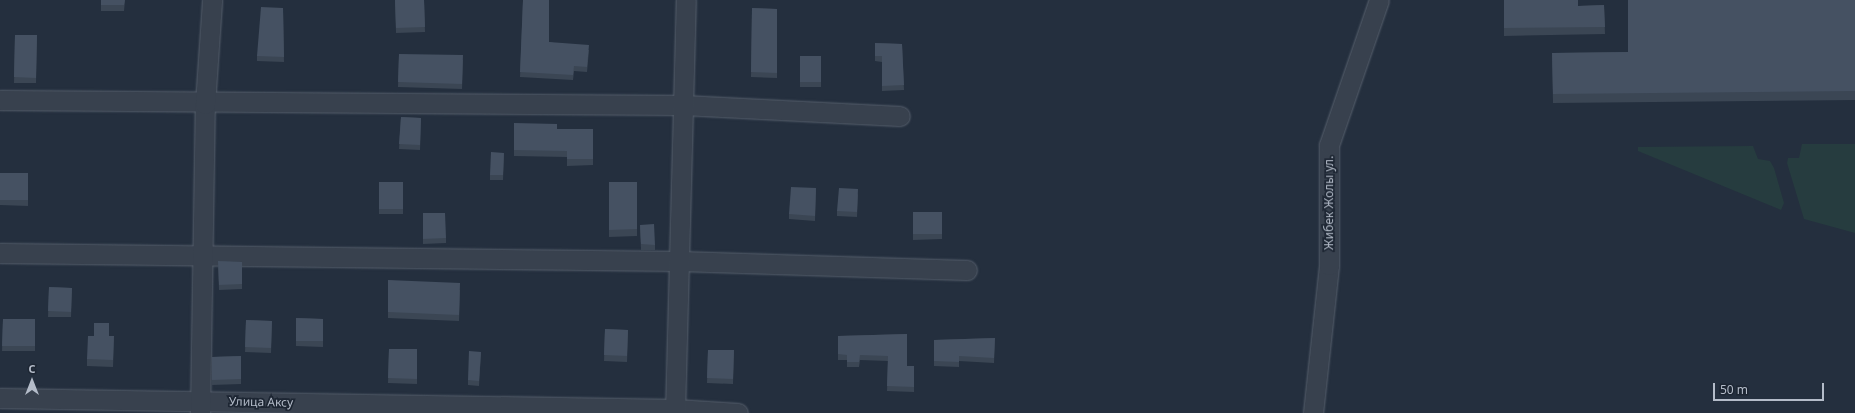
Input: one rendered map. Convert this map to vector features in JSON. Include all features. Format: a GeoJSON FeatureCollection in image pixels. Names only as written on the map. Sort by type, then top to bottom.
{"type":"FeatureCollection","features":[{"type":"Feature","properties":{"kind":"street"},"geometry":{"type":"LineString","coordinates":[[201,407],[205,104],[212,0]]}},
{"type":"Feature","properties":{"kind":"street"},"geometry":{"type":"LineString","coordinates":[[675,411],[686,0]]}},
{"type":"Feature","properties":{"kind":"street","name":"Жибек Жолы ул."},"geometry":{"type":"LineString","coordinates":[[1313,413],[1328,265],[1329,145],[1379,0]]}},
{"type":"Feature","properties":{"kind":"street"},"geometry":{"type":"LineString","coordinates":[[0,100],[205,104],[683,106],[900,116]]}},
{"type":"Feature","properties":{"kind":"street"},"geometry":{"type":"LineString","coordinates":[[0,253],[679,261],[967,270]]}},
{"type":"Feature","properties":{"kind":"street","name":"Улица Аксу"},"geometry":{"type":"LineString","coordinates":[[0,398],[201,407],[675,411],[738,413]]}},
{"type":"Feature","properties":{"kind":"green space"},"geometry":{"type":"Polygon","coordinates":[[[1802,144],[1855,144],[1855,233],[1804,219],[1787,163],[1788,158],[1799,158],[1802,144]]]}},
{"type":"Feature","properties":{"kind":"green space"},"geometry":{"type":"Polygon","coordinates":[[[1753,146],[1758,159],[1770,161],[1774,168],[1784,203],[1781,210],[1638,151],[1638,147],[1753,146]]]}},
{"type":"Feature","properties":{"kind":"building"},"geometry":{"type":"Polygon","coordinates":[[[101,0],[125,0],[124,5],[101,5],[101,0]]]}},
{"type":"Feature","properties":{"kind":"building"},"geometry":{"type":"Polygon","coordinates":[[[395,0],[424,0],[425,27],[396,28],[395,0]]]}},
{"type":"Feature","properties":{"kind":"building"},"geometry":{"type":"Polygon","coordinates":[[[523,0],[549,0],[549,42],[589,45],[587,67],[574,66],[573,75],[520,72],[523,0]]]}},
{"type":"Feature","properties":{"kind":"building"},"geometry":{"type":"Polygon","coordinates":[[[1504,0],[1578,0],[1578,6],[1604,5],[1605,27],[1504,28],[1504,0]]]}},
{"type":"Feature","properties":{"kind":"building"},"geometry":{"type":"Polygon","coordinates":[[[1628,0],[1855,0],[1855,91],[1553,94],[1552,53],[1628,52],[1628,0]]]}},
{"type":"Feature","properties":{"kind":"building"},"geometry":{"type":"Polygon","coordinates":[[[261,7],[283,8],[284,57],[257,56],[261,7]]]}},
{"type":"Feature","properties":{"kind":"building"},"geometry":{"type":"Polygon","coordinates":[[[752,8],[777,9],[777,73],[751,72],[752,8]]]}},
{"type":"Feature","properties":{"kind":"building"},"geometry":{"type":"Polygon","coordinates":[[[15,35],[37,35],[36,78],[14,77],[15,35]]]}},
{"type":"Feature","properties":{"kind":"building"},"geometry":{"type":"Polygon","coordinates":[[[875,43],[902,44],[904,85],[882,86],[882,56],[875,56],[875,43]]]}},
{"type":"Feature","properties":{"kind":"building"},"geometry":{"type":"Polygon","coordinates":[[[399,54],[463,55],[462,84],[398,82],[399,54]]]}},
{"type":"Feature","properties":{"kind":"building"},"geometry":{"type":"Polygon","coordinates":[[[800,56],[821,56],[821,82],[800,82],[800,56]]]}},
{"type":"Feature","properties":{"kind":"building"},"geometry":{"type":"Polygon","coordinates":[[[401,117],[421,118],[420,145],[399,144],[401,117]]]}},
{"type":"Feature","properties":{"kind":"building"},"geometry":{"type":"Polygon","coordinates":[[[514,123],[557,124],[557,129],[593,129],[593,159],[567,159],[567,151],[514,150],[514,123]]]}},
{"type":"Feature","properties":{"kind":"building"},"geometry":{"type":"Polygon","coordinates":[[[491,152],[504,153],[503,175],[490,175],[491,152]]]}},
{"type":"Feature","properties":{"kind":"building"},"geometry":{"type":"Polygon","coordinates":[[[0,173],[28,173],[28,200],[0,200],[0,173]]]}},
{"type":"Feature","properties":{"kind":"building"},"geometry":{"type":"Polygon","coordinates":[[[379,182],[403,182],[403,209],[379,209],[379,182]]]}},
{"type":"Feature","properties":{"kind":"building"},"geometry":{"type":"Polygon","coordinates":[[[609,182],[637,182],[637,229],[609,230],[609,182]]]}},
{"type":"Feature","properties":{"kind":"building"},"geometry":{"type":"Polygon","coordinates":[[[791,187],[816,188],[815,216],[789,214],[791,187]]]}},
{"type":"Feature","properties":{"kind":"building"},"geometry":{"type":"Polygon","coordinates":[[[839,188],[858,189],[857,212],[837,211],[839,188]]]}},
{"type":"Feature","properties":{"kind":"building"},"geometry":{"type":"Polygon","coordinates":[[[913,212],[942,212],[942,234],[913,234],[913,212]]]}},
{"type":"Feature","properties":{"kind":"building"},"geometry":{"type":"Polygon","coordinates":[[[423,213],[445,213],[446,238],[423,239],[423,213]]]}},
{"type":"Feature","properties":{"kind":"building"},"geometry":{"type":"Polygon","coordinates":[[[654,224],[655,245],[641,244],[640,225],[654,224]]]}},
{"type":"Feature","properties":{"kind":"building"},"geometry":{"type":"Polygon","coordinates":[[[218,261],[242,262],[242,284],[219,285],[218,261]]]}},
{"type":"Feature","properties":{"kind":"building"},"geometry":{"type":"Polygon","coordinates":[[[388,280],[460,283],[459,315],[388,312],[388,280]]]}},
{"type":"Feature","properties":{"kind":"building"},"geometry":{"type":"Polygon","coordinates":[[[49,287],[72,288],[71,312],[48,311],[49,287]]]}},
{"type":"Feature","properties":{"kind":"building"},"geometry":{"type":"Polygon","coordinates":[[[296,318],[323,319],[323,341],[296,341],[296,318]]]}},
{"type":"Feature","properties":{"kind":"building"},"geometry":{"type":"Polygon","coordinates":[[[3,319],[35,319],[35,346],[2,346],[3,319]]]}},
{"type":"Feature","properties":{"kind":"building"},"geometry":{"type":"Polygon","coordinates":[[[246,320],[272,321],[271,348],[245,347],[246,320]]]}},
{"type":"Feature","properties":{"kind":"building"},"geometry":{"type":"Polygon","coordinates":[[[94,323],[109,323],[109,336],[114,336],[113,360],[87,359],[88,336],[94,336],[94,323]]]}},
{"type":"Feature","properties":{"kind":"building"},"geometry":{"type":"Polygon","coordinates":[[[605,329],[628,330],[627,356],[604,355],[605,329]]]}},
{"type":"Feature","properties":{"kind":"building"},"geometry":{"type":"Polygon","coordinates":[[[907,334],[907,366],[914,366],[914,387],[887,386],[888,356],[860,355],[859,362],[847,362],[847,355],[838,354],[838,336],[907,334]]]}},
{"type":"Feature","properties":{"kind":"building"},"geometry":{"type":"Polygon","coordinates":[[[995,338],[994,358],[959,356],[959,362],[934,361],[934,340],[995,338]]]}},
{"type":"Feature","properties":{"kind":"building"},"geometry":{"type":"Polygon","coordinates":[[[389,349],[417,349],[417,379],[388,378],[389,349]]]}},
{"type":"Feature","properties":{"kind":"building"},"geometry":{"type":"Polygon","coordinates":[[[708,350],[734,350],[733,379],[707,378],[708,350]]]}},
{"type":"Feature","properties":{"kind":"building"},"geometry":{"type":"Polygon","coordinates":[[[469,351],[481,352],[479,381],[468,380],[469,351]]]}},
{"type":"Feature","properties":{"kind":"building"},"geometry":{"type":"Polygon","coordinates":[[[241,356],[241,379],[212,380],[212,357],[241,356]]]}}]}
